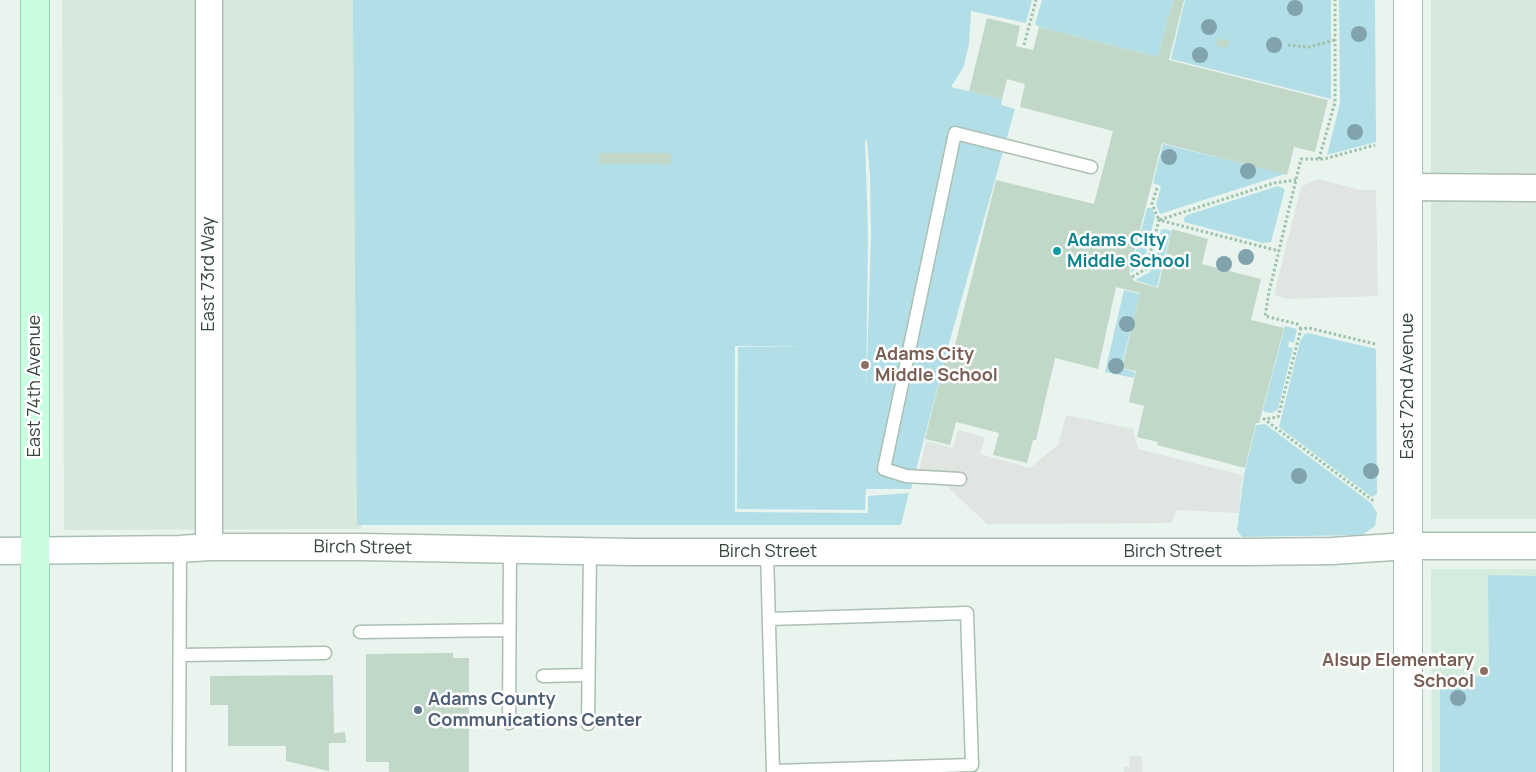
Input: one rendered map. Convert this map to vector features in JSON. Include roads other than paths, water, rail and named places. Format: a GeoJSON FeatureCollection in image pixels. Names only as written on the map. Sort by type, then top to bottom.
{"type":"FeatureCollection","features":[{"type":"Feature","properties":{"kind":"main road","name":"East 74th Avenue"},"geometry":{"type":"LineString","coordinates":[[35,0],[35,772]]}},
{"type":"Feature","properties":{"kind":"street","name":"East 73rd Way"},"geometry":{"type":"LineString","coordinates":[[208,547],[209,0]]}},
{"type":"Feature","properties":{"kind":"street","name":"East 72nd Avenue"},"geometry":{"type":"LineString","coordinates":[[1408,0],[1408,772]]}},
{"type":"Feature","properties":{"kind":"street"},"geometry":{"type":"LineString","coordinates":[[1408,187],[1536,188]]}},
{"type":"Feature","properties":{"kind":"street","name":"Birch Street"},"geometry":{"type":"LineString","coordinates":[[0,551],[208,547],[362,547],[590,551],[1247,552],[1332,551],[1408,546],[1536,546]]}},
{"type":"Feature","properties":{"kind":"lane"},"geometry":{"type":"LineString","coordinates":[[960,479],[906,476],[884,469],[955,133],[1091,167]]}},
{"type":"Feature","properties":{"kind":"lane"},"geometry":{"type":"LineString","coordinates":[[179,772],[180,549]]}},
{"type":"Feature","properties":{"kind":"lane"},"geometry":{"type":"LineString","coordinates":[[509,722],[510,550]]}},
{"type":"Feature","properties":{"kind":"lane"},"geometry":{"type":"LineString","coordinates":[[588,724],[590,551]]}},
{"type":"Feature","properties":{"kind":"lane"},"geometry":{"type":"LineString","coordinates":[[767,552],[773,771],[972,765],[967,613],[769,619]]}},
{"type":"Feature","properties":{"kind":"lane"},"geometry":{"type":"LineString","coordinates":[[360,632],[509,630]]}},
{"type":"Feature","properties":{"kind":"lane"},"geometry":{"type":"LineString","coordinates":[[180,655],[325,654]]}},
{"type":"Feature","properties":{"kind":"lane"},"geometry":{"type":"LineString","coordinates":[[543,676],[588,675]]}},
{"type":"Feature","properties":{"kind":"place","name":"Adams CIty Middle School"},"geometry":{"type":"Point","coordinates":[1057,251]}},
{"type":"Feature","properties":{"kind":"place","name":"Adams City Middle School"},"geometry":{"type":"Point","coordinates":[865,365]}},
{"type":"Feature","properties":{"kind":"place","name":"Alsup Elementary School"},"geometry":{"type":"Point","coordinates":[1484,671]}},
{"type":"Feature","properties":{"kind":"place","name":"Adams County Communications Center"},"geometry":{"type":"Point","coordinates":[418,710]}}]}
